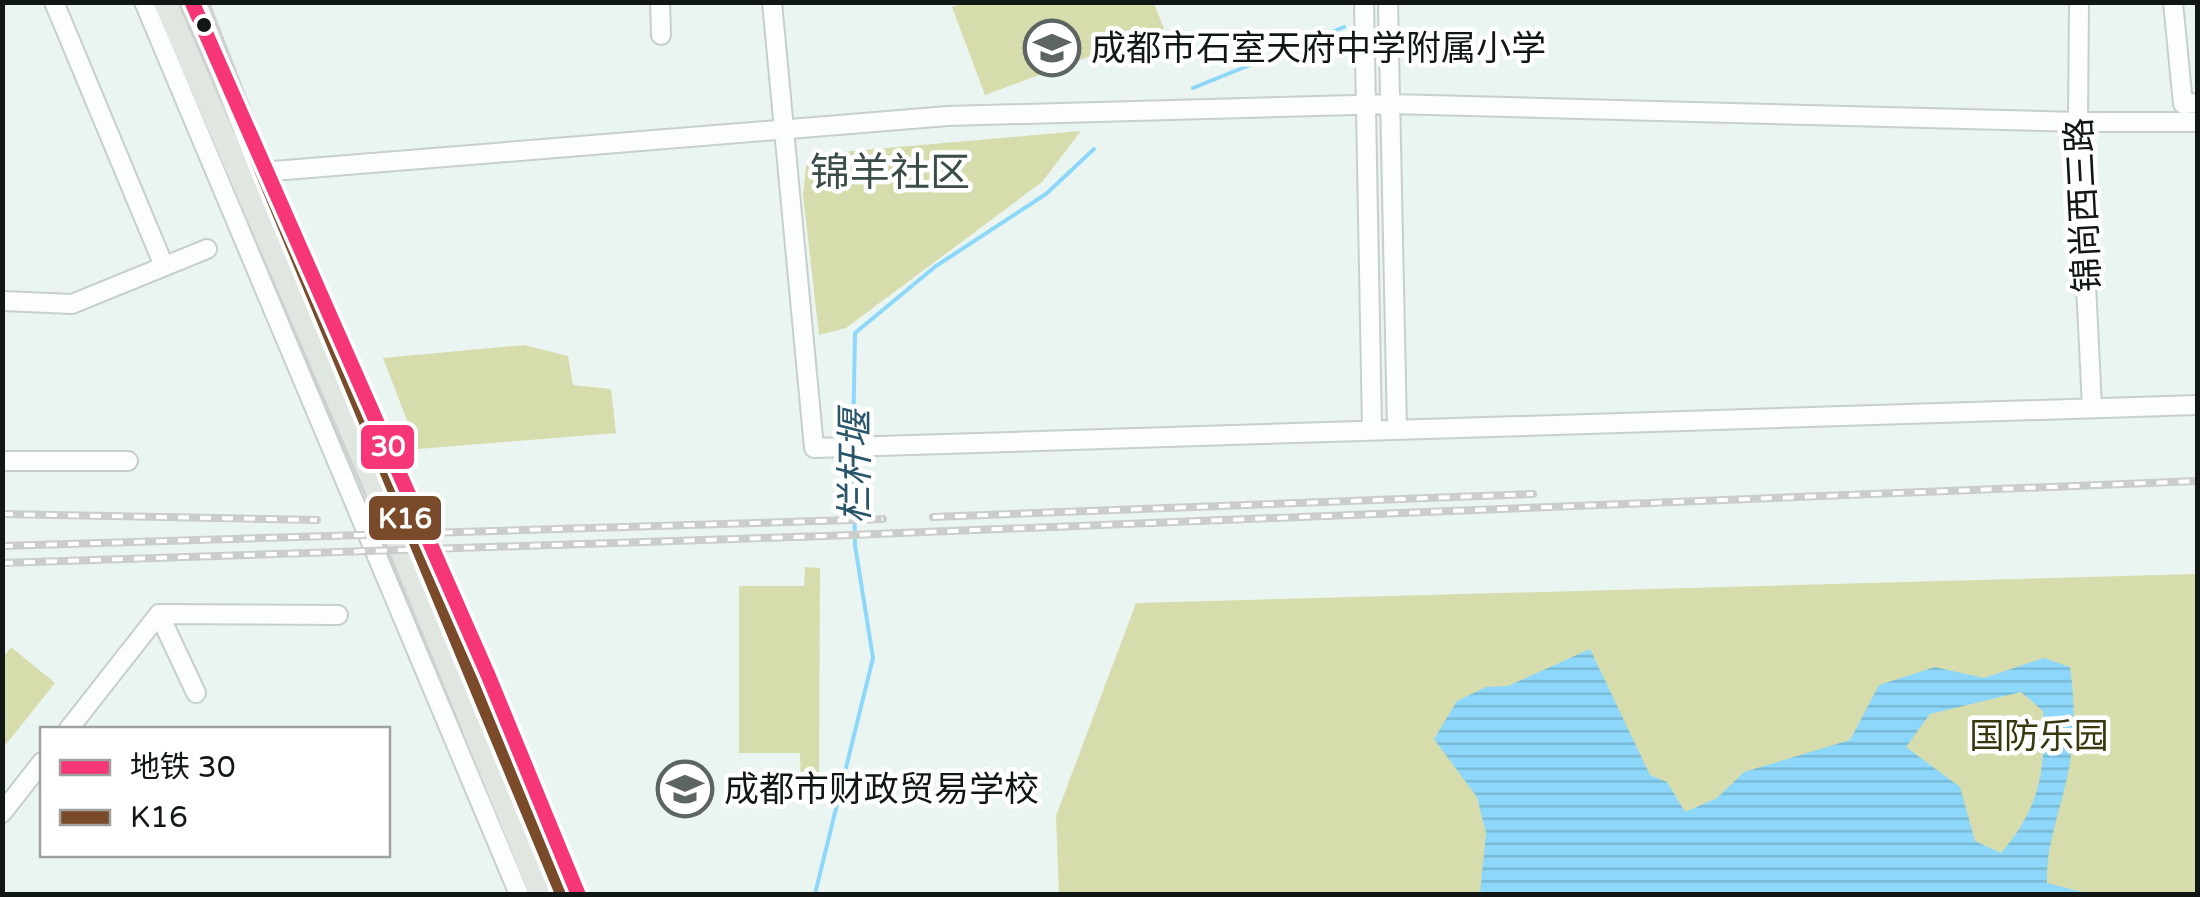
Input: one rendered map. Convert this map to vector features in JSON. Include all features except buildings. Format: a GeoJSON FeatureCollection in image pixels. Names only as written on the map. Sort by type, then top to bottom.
{"type":"FeatureCollection","features":[{"type":"Feature","properties":{"kind":"main road"},"geometry":{"type":"LineString","coordinates":[[165,2],[375,486],[541,894]]}},
{"type":"Feature","properties":{"kind":"main road"},"geometry":{"type":"LineString","coordinates":[[195,2],[261,172],[561,894]]}},
{"type":"Feature","properties":{"kind":"street"},"geometry":{"type":"LineString","coordinates":[[54,2],[164,266]]}},
{"type":"Feature","properties":{"kind":"street"},"geometry":{"type":"LineString","coordinates":[[144,2],[518,894]]}},
{"type":"Feature","properties":{"kind":"street"},"geometry":{"type":"LineString","coordinates":[[660,2],[661,35]]}},
{"type":"Feature","properties":{"kind":"street"},"geometry":{"type":"LineString","coordinates":[[772,2],[814,448],[2198,405]]}},
{"type":"Feature","properties":{"kind":"street"},"geometry":{"type":"LineString","coordinates":[[1364,2],[1372,430]]}},
{"type":"Feature","properties":{"kind":"street"},"geometry":{"type":"LineString","coordinates":[[1388,2],[1397,429]]}},
{"type":"Feature","properties":{"kind":"street","name":"锦尚西三路"},"geometry":{"type":"LineString","coordinates":[[2079,2],[2078,122],[2092,407]]}},
{"type":"Feature","properties":{"kind":"street"},"geometry":{"type":"LineString","coordinates":[[2172,2],[2183,104],[2198,103]]}},
{"type":"Feature","properties":{"kind":"street"},"geometry":{"type":"LineString","coordinates":[[261,172],[948,116],[1391,104],[2198,122]]}},
{"type":"Feature","properties":{"kind":"street"},"geometry":{"type":"LineString","coordinates":[[2,301],[72,304],[207,249]]}},
{"type":"Feature","properties":{"kind":"street"},"geometry":{"type":"LineString","coordinates":[[2,461],[128,461]]}},
{"type":"Feature","properties":{"kind":"street"},"geometry":{"type":"LineString","coordinates":[[158,614],[338,615]]}},
{"type":"Feature","properties":{"kind":"street"},"geometry":{"type":"LineString","coordinates":[[158,614],[196,693]]}},
{"type":"Feature","properties":{"kind":"street"},"geometry":{"type":"LineString","coordinates":[[70,727],[158,614]]}},
{"type":"Feature","properties":{"kind":"street"},"geometry":{"type":"LineString","coordinates":[[2,814],[40,765]]}},
{"type":"Feature","properties":{"kind":"green space"},"geometry":{"type":"Polygon","coordinates":[[[965,3],[1154,3],[1164,29],[985,95],[952,7],[965,3]]]}},
{"type":"Feature","properties":{"kind":"green space"},"geometry":{"type":"Polygon","coordinates":[[[1081,131],[1042,182],[846,328],[819,335],[803,195],[806,166],[819,154],[1081,131]]]}},
{"type":"Feature","properties":{"kind":"green space"},"geometry":{"type":"Polygon","coordinates":[[[524,345],[568,356],[573,385],[611,389],[616,433],[418,449],[383,358],[524,345]]]}},
{"type":"Feature","properties":{"kind":"green space"},"geometry":{"type":"Polygon","coordinates":[[[805,567],[820,568],[819,786],[801,786],[800,753],[739,753],[739,586],[804,586],[805,567]]]}},
{"type":"Feature","properties":{"kind":"green space","name":"国防乐园"},"geometry":{"type":"Polygon","coordinates":[[[2197,574],[2197,894],[1059,894],[1056,816],[1136,603],[2197,574]]]}},
{"type":"Feature","properties":{"kind":"green space"},"geometry":{"type":"Polygon","coordinates":[[[11,647],[55,683],[3,748],[3,658],[11,647]]]}},
{"type":"Feature","properties":{"kind":"water"},"geometry":{"type":"Polygon","coordinates":[[[1590,649],[1650,775],[1667,782],[1685,812],[1717,798],[1744,772],[1850,740],[1879,685],[1935,667],[1984,678],[2044,658],[2070,667],[2072,742],[2049,853],[2047,883],[2090,894],[1480,894],[1486,833],[1477,797],[1434,739],[1457,701],[1486,687],[1508,686],[1590,649]],[[2021,692],[1930,714],[1906,747],[1960,787],[1975,841],[2001,853],[2024,820],[2038,787],[2043,711],[2021,692]]]}},
{"type":"Feature","properties":{"kind":"waterway","name":"栏杆堰"},"geometry":{"type":"LineString","coordinates":[[1193,88],[1344,27]]}},
{"type":"Feature","properties":{"kind":"waterway","name":"栏杆堰"},"geometry":{"type":"LineString","coordinates":[[853,442],[855,333],[936,266],[1046,194],[1094,149]]}},
{"type":"Feature","properties":{"kind":"waterway","name":"栏杆堰"},"geometry":{"type":"LineString","coordinates":[[815,894],[873,658],[855,545],[853,451]]}},
{"type":"Feature","properties":{"kind":"railway"},"geometry":{"type":"LineString","coordinates":[[2,563],[826,536],[2198,481]]}},
{"type":"Feature","properties":{"kind":"railway"},"geometry":{"type":"LineString","coordinates":[[933,517],[1533,494]]}},
{"type":"Feature","properties":{"kind":"railway"},"geometry":{"type":"LineString","coordinates":[[2,514],[317,520]]}},
{"type":"Feature","properties":{"kind":"railway"},"geometry":{"type":"LineString","coordinates":[[2,546],[883,519]]}},
{"type":"Feature","properties":{"kind":"metro line","name":"30"},"geometry":{"type":"LineString","coordinates":[[192,2],[488,675],[578,894]]}},
{"type":"Feature","properties":{"kind":"transit line","name":"K16"},"geometry":{"type":"LineString","coordinates":[[195,2],[261,172],[561,894]]}},
{"type":"Feature","properties":{"kind":"place","name":"成都市石室天府中学附属小学"},"geometry":{"type":"Point","coordinates":[1052,48]}},
{"type":"Feature","properties":{"kind":"place","name":"成都市财政贸易学校"},"geometry":{"type":"Point","coordinates":[685,789]}},
{"type":"Feature","properties":{"kind":"district","name":"锦羊社区"},"geometry":{"type":"Point","coordinates":[890,172]}}]}
